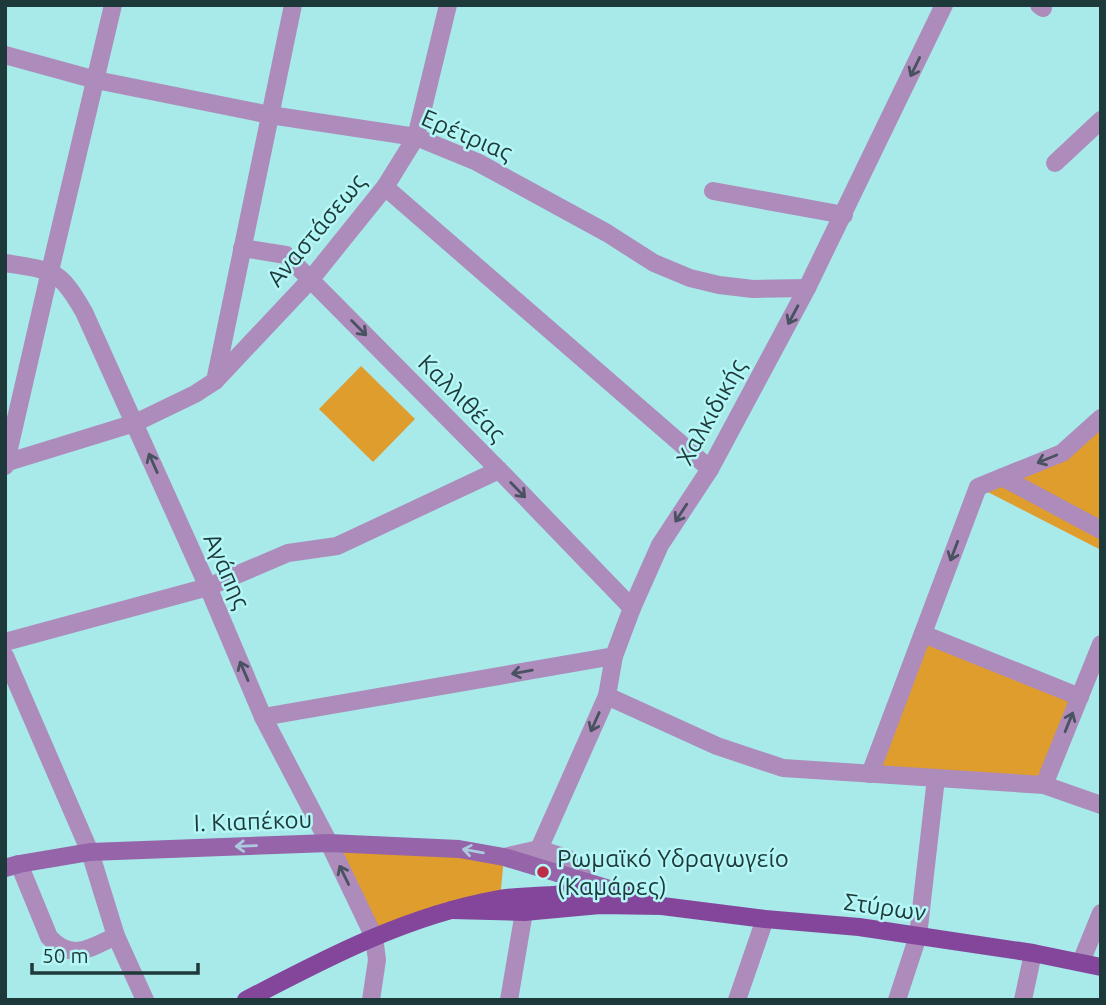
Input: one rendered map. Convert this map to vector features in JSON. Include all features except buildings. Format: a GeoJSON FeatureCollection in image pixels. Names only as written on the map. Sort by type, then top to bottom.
{"type":"FeatureCollection","features":[{"type":"Feature","properties":{"kind":"main road","name":"Στύρων"},"geometry":{"type":"LineString","coordinates":[[246,1000],[323,959],[406,924],[500,899],[615,891],[662,906]]}},
{"type":"Feature","properties":{"kind":"main road","name":"Στύρων"},"geometry":{"type":"LineString","coordinates":[[452,910],[524,912],[600,905],[662,906],[918,936],[1033,953],[1101,967]]}},
{"type":"Feature","properties":{"kind":"street"},"geometry":{"type":"LineString","coordinates":[[5,464],[113,5]]}},
{"type":"Feature","properties":{"kind":"street"},"geometry":{"type":"LineString","coordinates":[[215,381],[293,5]]}},
{"type":"Feature","properties":{"kind":"street","name":"Αναστάσεως"},"geometry":{"type":"LineString","coordinates":[[5,464],[135,424],[215,381],[311,279],[385,187],[416,137],[448,5]]}},
{"type":"Feature","properties":{"kind":"street","name":"Χαλκιδικής"},"geometry":{"type":"LineString","coordinates":[[540,849],[607,696],[614,656],[660,545],[710,469],[807,288],[944,5]]}},
{"type":"Feature","properties":{"kind":"street","name":"Ερέτριας"},"geometry":{"type":"LineString","coordinates":[[5,55],[96,80],[271,115],[416,137],[477,162],[607,233],[654,263],[690,278],[753,289],[807,288]]}},
{"type":"Feature","properties":{"kind":"street"},"geometry":{"type":"LineString","coordinates":[[1055,163],[1101,120]]}},
{"type":"Feature","properties":{"kind":"street"},"geometry":{"type":"LineString","coordinates":[[385,187],[710,469]]}},
{"type":"Feature","properties":{"kind":"street"},"geometry":{"type":"LineString","coordinates":[[713,191],[844,215]]}},
{"type":"Feature","properties":{"kind":"street","name":"Καλλιθέας"},"geometry":{"type":"LineString","coordinates":[[242,248],[286,255],[632,608]]}},
{"type":"Feature","properties":{"kind":"street"},"geometry":{"type":"LineString","coordinates":[[5,263],[50,271]]}},
{"type":"Feature","properties":{"kind":"street","name":"Αγάπης"},"geometry":{"type":"LineString","coordinates":[[50,271],[62,279],[84,312],[208,587],[263,717],[329,843],[374,937]]}},
{"type":"Feature","properties":{"kind":"street"},"geometry":{"type":"LineString","coordinates":[[870,774],[978,487],[1062,453],[1101,418]]}},
{"type":"Feature","properties":{"kind":"street"},"geometry":{"type":"LineString","coordinates":[[5,642],[208,587],[289,553],[337,546],[499,470]]}},
{"type":"Feature","properties":{"kind":"street"},"geometry":{"type":"LineString","coordinates":[[1002,477],[1101,530]]}},
{"type":"Feature","properties":{"kind":"street"},"geometry":{"type":"LineString","coordinates":[[923,634],[1080,697]]}},
{"type":"Feature","properties":{"kind":"street"},"geometry":{"type":"LineString","coordinates":[[1044,785],[1101,644]]}},
{"type":"Feature","properties":{"kind":"street"},"geometry":{"type":"LineString","coordinates":[[5,656],[90,852],[116,936],[145,1000]]}},
{"type":"Feature","properties":{"kind":"street"},"geometry":{"type":"LineString","coordinates":[[263,717],[614,656]]}},
{"type":"Feature","properties":{"kind":"street"},"geometry":{"type":"LineString","coordinates":[[607,696],[717,746],[783,768],[1044,785],[1101,805]]}},
{"type":"Feature","properties":{"kind":"street"},"geometry":{"type":"LineString","coordinates":[[897,1000],[918,936],[936,778]]}},
{"type":"Feature","properties":{"kind":"street","name":"Ι. Κιαπέκου"},"geometry":{"type":"LineString","coordinates":[[12,866],[90,852],[329,843],[459,849],[504,857],[615,891]]}},
{"type":"Feature","properties":{"kind":"street","name":"Ι. Κιαπέκου"},"geometry":{"type":"LineString","coordinates":[[504,857],[540,849],[567,858],[587,881]]}},
{"type":"Feature","properties":{"kind":"street"},"geometry":{"type":"LineString","coordinates":[[12,866],[55,944],[77,952],[116,936]]}},
{"type":"Feature","properties":{"kind":"street"},"geometry":{"type":"LineString","coordinates":[[509,1000],[524,912]]}},
{"type":"Feature","properties":{"kind":"street"},"geometry":{"type":"LineString","coordinates":[[1081,962],[1101,913]]}},
{"type":"Feature","properties":{"kind":"street"},"geometry":{"type":"LineString","coordinates":[[737,1000],[765,919]]}},
{"type":"Feature","properties":{"kind":"street"},"geometry":{"type":"LineString","coordinates":[[371,1000],[377,960],[374,937]]}},
{"type":"Feature","properties":{"kind":"street"},"geometry":{"type":"LineString","coordinates":[[1023,1000],[1033,953]]}},
{"type":"Feature","properties":{"kind":"shaded area"},"geometry":{"type":"Polygon","coordinates":[[[361,366],[415,419],[373,462],[319,409],[361,366]]]}},
{"type":"Feature","properties":{"kind":"shaded area"},"geometry":{"type":"Polygon","coordinates":[[[1101,418],[1101,550],[978,487],[1062,453],[1101,418]]]}},
{"type":"Feature","properties":{"kind":"shaded area"},"geometry":{"type":"Polygon","coordinates":[[[923,634],[1080,697],[1044,785],[870,774],[923,634]]]}},
{"type":"Feature","properties":{"kind":"shaded area"},"geometry":{"type":"Polygon","coordinates":[[[329,843],[504,857],[500,899],[374,937],[329,843]]]}},
{"type":"Feature","properties":{"kind":"place","name":"Ρωμαϊκό Υδραγωγείο (Καμάρες)"},"geometry":{"type":"Point","coordinates":[543,872]}}]}
